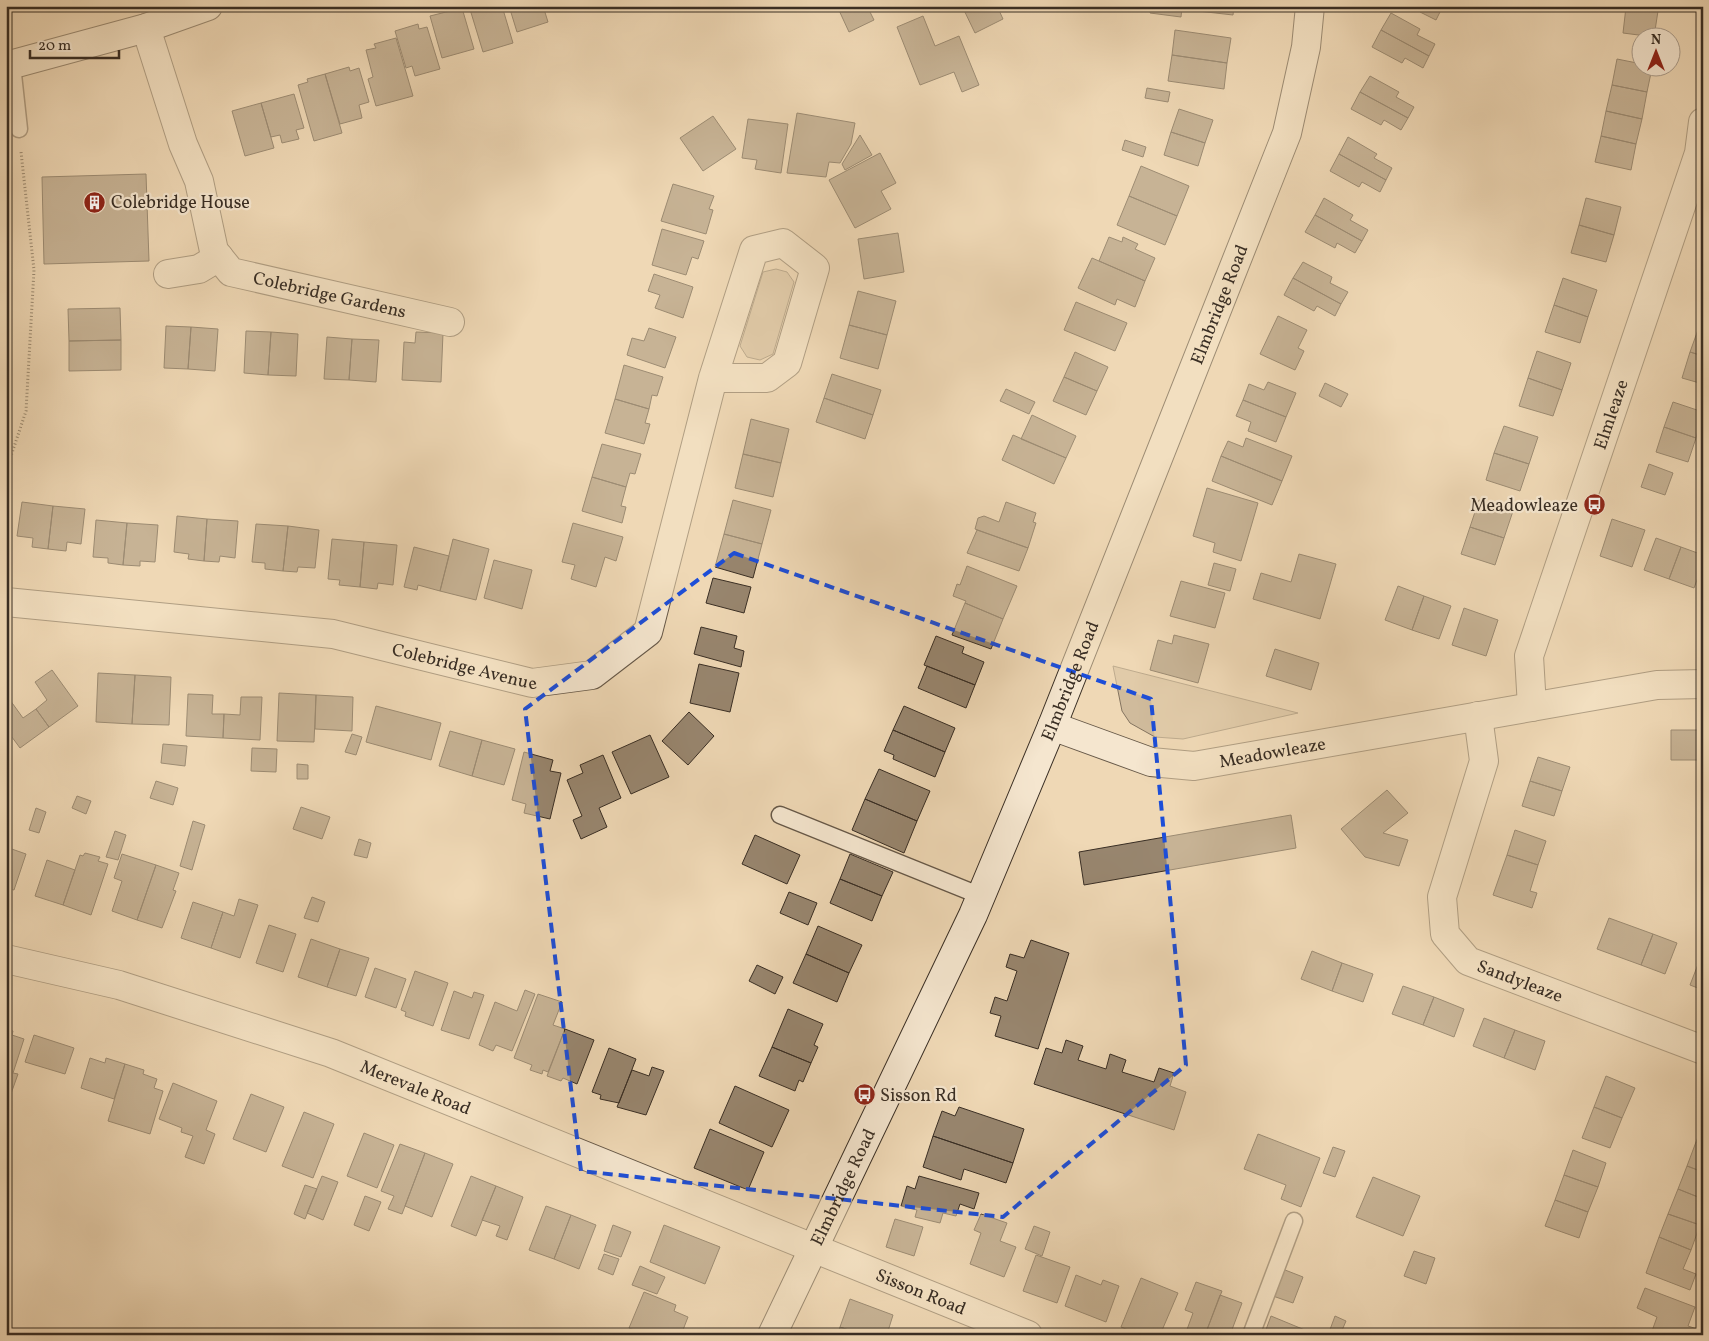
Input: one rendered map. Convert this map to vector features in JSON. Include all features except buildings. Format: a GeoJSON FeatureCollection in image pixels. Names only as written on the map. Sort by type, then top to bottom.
{"type":"FeatureCollection","features":[{"type":"Feature","properties":{"kind":"street"},"geometry":{"type":"LineString","coordinates":[[9,66],[146,28],[208,6]]}},
{"type":"Feature","properties":{"kind":"street","name":"Elmbridge Road"},"geometry":{"type":"LineString","coordinates":[[772,1335],[981,896],[1052,726],[1287,133],[1306,47],[1310,6]]}},
{"type":"Feature","properties":{"kind":"street","name":"Colebridge Gardens"},"geometry":{"type":"LineString","coordinates":[[146,28],[183,144],[199,181],[214,251],[231,272],[450,322]]}},
{"type":"Feature","properties":{"kind":"street","name":"Elmleaze"},"geometry":{"type":"LineString","coordinates":[[1532,707],[1529,656],[1701,153],[1703,122]]}},
{"type":"Feature","properties":{"kind":"street","name":"Colebridge Avenue"},"geometry":{"type":"LineString","coordinates":[[6,602],[333,634],[532,683],[592,676],[648,632],[713,378],[754,250],[783,243],[815,268],[787,363],[767,378],[713,378]]}},
{"type":"Feature","properties":{"kind":"street"},"geometry":{"type":"LineString","coordinates":[[168,274],[199,269],[219,257]]}},
{"type":"Feature","properties":{"kind":"street","name":"Meadowleaze"},"geometry":{"type":"LineString","coordinates":[[1052,726],[1151,762],[1194,766],[1657,685],[1703,684]]}},
{"type":"Feature","properties":{"kind":"street","name":"Sandyleaze"},"geometry":{"type":"LineString","coordinates":[[1478,716],[1484,761],[1442,897],[1445,934],[1468,960],[1703,1050]]}},
{"type":"Feature","properties":{"kind":"street","name":"Merevale Road"},"geometry":{"type":"LineString","coordinates":[[6,959],[119,985],[331,1053],[814,1248]]}},
{"type":"Feature","properties":{"kind":"street","name":"Sisson Road"},"geometry":{"type":"LineString","coordinates":[[814,1248],[1028,1335]]}},
{"type":"Feature","properties":{"kind":"lane"},"geometry":{"type":"LineString","coordinates":[[9,66],[19,129]]}},
{"type":"Feature","properties":{"kind":"lane"},"geometry":{"type":"LineString","coordinates":[[780,814],[981,896]]}},
{"type":"Feature","properties":{"kind":"lane"},"geometry":{"type":"LineString","coordinates":[[1250,1335],[1294,1222]]}},
{"type":"Feature","properties":{"kind":"path"},"geometry":{"type":"LineString","coordinates":[[6,470],[26,410],[34,270],[19,129]]}},
{"type":"Feature","properties":{"kind":"highlighted area"},"geometry":{"type":"Polygon","coordinates":[[[734,553],[1151,699],[1186,1065],[1003,1217],[581,1171],[525,709],[734,553]]]}},
{"type":"Feature","properties":{"kind":"shaded area"},"geometry":{"type":"Polygon","coordinates":[[[776,269],[787,272],[794,282],[773,354],[760,360],[747,357],[740,346],[763,272],[776,269]]]}},
{"type":"Feature","properties":{"kind":"shaded area"},"geometry":{"type":"Polygon","coordinates":[[[1113,666],[1298,713],[1183,739],[1155,737],[1130,723],[1122,711],[1113,666]]]}},
{"type":"Feature","properties":{"kind":"place","name":"Colebridge House"},"geometry":{"type":"Point","coordinates":[95,202]}},
{"type":"Feature","properties":{"kind":"place","name":"Meadowleaze"},"geometry":{"type":"Point","coordinates":[1594,505]}},
{"type":"Feature","properties":{"kind":"place","name":"Sisson Rd"},"geometry":{"type":"Point","coordinates":[864,1095]}}]}
